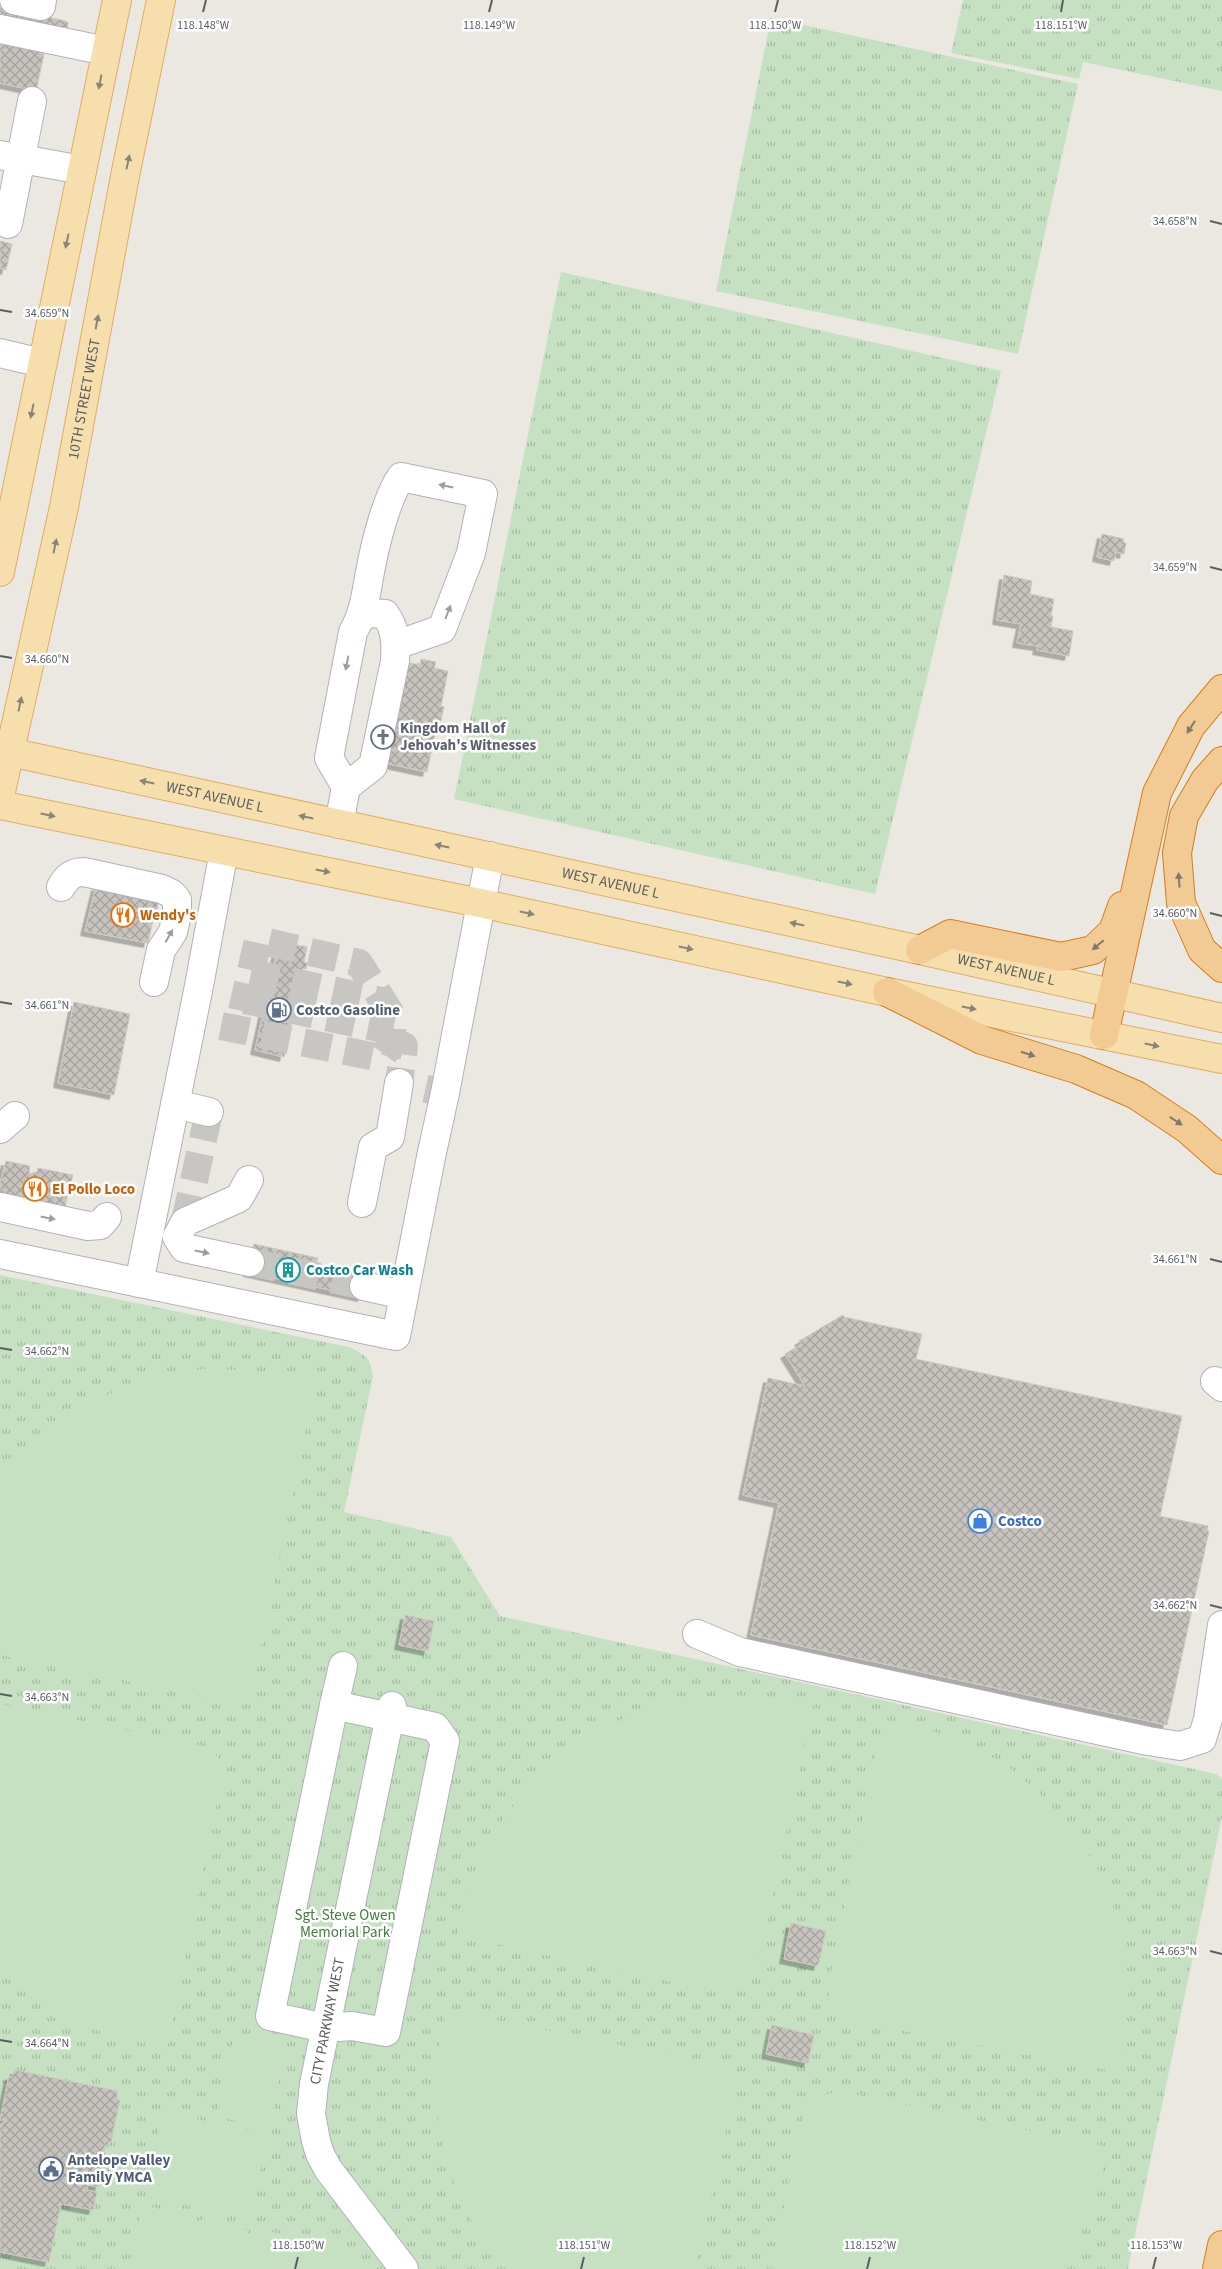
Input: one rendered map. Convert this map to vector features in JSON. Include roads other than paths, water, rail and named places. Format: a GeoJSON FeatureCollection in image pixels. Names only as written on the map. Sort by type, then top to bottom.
{"type":"FeatureCollection","features":[{"type":"Feature","properties":{"kind":"highway"},"geometry":{"type":"LineString","coordinates":[[1104,1035],[1157,793],[1191,726],[1222,690]]}},
{"type":"Feature","properties":{"kind":"highway"},"geometry":{"type":"LineString","coordinates":[[1222,761],[1205,780],[1184,816],[1177,854],[1181,903],[1202,950],[1222,968]]}},
{"type":"Feature","properties":{"kind":"highway"},"geometry":{"type":"LineString","coordinates":[[920,950],[950,934],[1061,958],[1093,950],[1113,931],[1122,905],[1139,874]]}},
{"type":"Feature","properties":{"kind":"highway"},"geometry":{"type":"LineString","coordinates":[[887,992],[982,1040],[1076,1069],[1136,1095],[1187,1129],[1222,1160]]}},
{"type":"Feature","properties":{"kind":"highway"},"geometry":{"type":"LineString","coordinates":[[1217,2269],[1222,2246]]}},
{"type":"Feature","properties":{"kind":"main road","name":"10TH STREET WEST"},"geometry":{"type":"LineString","coordinates":[[0,796],[5,751],[64,508],[125,176],[161,0]]}},
{"type":"Feature","properties":{"kind":"main road"},"geometry":{"type":"LineString","coordinates":[[0,572],[8,494],[42,363],[106,51],[111,1]]}},
{"type":"Feature","properties":{"kind":"main road","name":"WEST AVENUE L"},"geometry":{"type":"LineString","coordinates":[[5,751],[920,950],[1222,1018]]}},
{"type":"Feature","properties":{"kind":"main road"},"geometry":{"type":"LineString","coordinates":[[0,805],[480,903],[887,992],[1222,1059]]}},
{"type":"Feature","properties":{"kind":"lane"},"geometry":{"type":"LineString","coordinates":[[14,0],[41,6],[42,0]]}},
{"type":"Feature","properties":{"kind":"lane"},"geometry":{"type":"LineString","coordinates":[[0,29],[106,51]]}},
{"type":"Feature","properties":{"kind":"lane"},"geometry":{"type":"LineString","coordinates":[[8,224],[10,157],[32,101]]}},
{"type":"Feature","properties":{"kind":"lane"},"geometry":{"type":"LineString","coordinates":[[10,157],[82,170]]}},
{"type":"Feature","properties":{"kind":"lane"},"geometry":{"type":"LineString","coordinates":[[0,352],[42,363]]}},
{"type":"Feature","properties":{"kind":"lane"},"geometry":{"type":"LineString","coordinates":[[339,824],[346,787],[329,758],[353,632],[362,617],[370,569],[392,490],[401,477],[483,494],[471,553],[442,629],[396,644]]}},
{"type":"Feature","properties":{"kind":"lane"},"geometry":{"type":"LineString","coordinates":[[346,787],[373,766],[395,661],[396,644],[393,625],[385,614],[370,613],[362,617]]}},
{"type":"Feature","properties":{"kind":"lane"},"geometry":{"type":"LineString","coordinates":[[139,1283],[224,851]]}},
{"type":"Feature","properties":{"kind":"lane"},"geometry":{"type":"LineString","coordinates":[[0,1254],[396,1336],[490,856]]}},
{"type":"Feature","properties":{"kind":"lane"},"geometry":{"type":"LineString","coordinates":[[61,887],[66,878],[75,872],[84,872],[162,889],[172,894],[178,900],[173,932],[161,950],[154,982]]}},
{"type":"Feature","properties":{"kind":"lane"},"geometry":{"type":"LineString","coordinates":[[362,1203],[374,1147],[390,1137],[399,1083]]}},
{"type":"Feature","properties":{"kind":"lane"},"geometry":{"type":"LineString","coordinates":[[175,1104],[208,1112]]}},
{"type":"Feature","properties":{"kind":"lane"},"geometry":{"type":"LineString","coordinates":[[249,1180],[239,1198],[185,1222],[177,1237],[184,1248],[250,1262]]}},
{"type":"Feature","properties":{"kind":"lane"},"geometry":{"type":"LineString","coordinates":[[0,1208],[88,1226],[100,1225],[107,1217]]}},
{"type":"Feature","properties":{"kind":"lane"},"geometry":{"type":"LineString","coordinates":[[364,1286],[404,1294]]}},
{"type":"Feature","properties":{"kind":"lane"},"geometry":{"type":"LineString","coordinates":[[697,1634],[740,1652],[1148,1741],[1180,1746],[1202,1739],[1208,1719],[1222,1625]]}},
{"type":"Feature","properties":{"kind":"lane"},"geometry":{"type":"LineString","coordinates":[[334,1705],[391,1712],[435,1728],[445,1741],[386,2032],[352,2026],[325,2028],[270,2016],[334,1705],[343,1666]]}},
{"type":"Feature","properties":{"kind":"lane","name":"CITY PARKWAY WEST"},"geometry":{"type":"LineString","coordinates":[[391,1712],[325,2028],[313,2092],[311,2114],[320,2154],[339,2184],[404,2269]]}},
{"type":"Feature","properties":{"kind":"tunnel"},"geometry":{"type":"LineString","coordinates":[[221,1026],[381,1058],[392,1043],[393,1017],[359,963],[258,940],[242,1011]]}},
{"type":"Feature","properties":{"kind":"tunnel"},"geometry":{"type":"LineString","coordinates":[[251,973],[382,1001]]}},
{"type":"Feature","properties":{"kind":"tunnel"},"geometry":{"type":"LineString","coordinates":[[245,1000],[393,1031]]}},
{"type":"Feature","properties":{"kind":"tunnel"},"geometry":{"type":"LineString","coordinates":[[385,1041],[404,1046],[399,1083],[445,1093]]}},
{"type":"Feature","properties":{"kind":"tunnel"},"geometry":{"type":"LineString","coordinates":[[185,1222],[209,1112]]}},
{"type":"Feature","properties":{"kind":"tunnel"},"geometry":{"type":"LineString","coordinates":[[250,1262],[364,1286]]}},
{"type":"Feature","properties":{"kind":"place","name":"Kingdom Hall of Jehovah's Witnesses"},"geometry":{"type":"Point","coordinates":[383,737]}},
{"type":"Feature","properties":{"kind":"place","name":"Wendy's"},"geometry":{"type":"Point","coordinates":[123,915]}},
{"type":"Feature","properties":{"kind":"place","name":"Costco Gasoline"},"geometry":{"type":"Point","coordinates":[279,1010]}},
{"type":"Feature","properties":{"kind":"place","name":"El Pollo Loco"},"geometry":{"type":"Point","coordinates":[35,1189]}},
{"type":"Feature","properties":{"kind":"place","name":"Costco Car Wash"},"geometry":{"type":"Point","coordinates":[288,1270]}},
{"type":"Feature","properties":{"kind":"place","name":"Costco"},"geometry":{"type":"Point","coordinates":[980,1521]}},
{"type":"Feature","properties":{"kind":"place","name":"Antelope Valley Family YMCA"},"geometry":{"type":"Point","coordinates":[51,2169]}},
{"type":"Feature","properties":{"kind":"park label","name":"Sgt. Steve Owen Memorial Park"},"geometry":{"type":"Point","coordinates":[345,1924]}}]}
